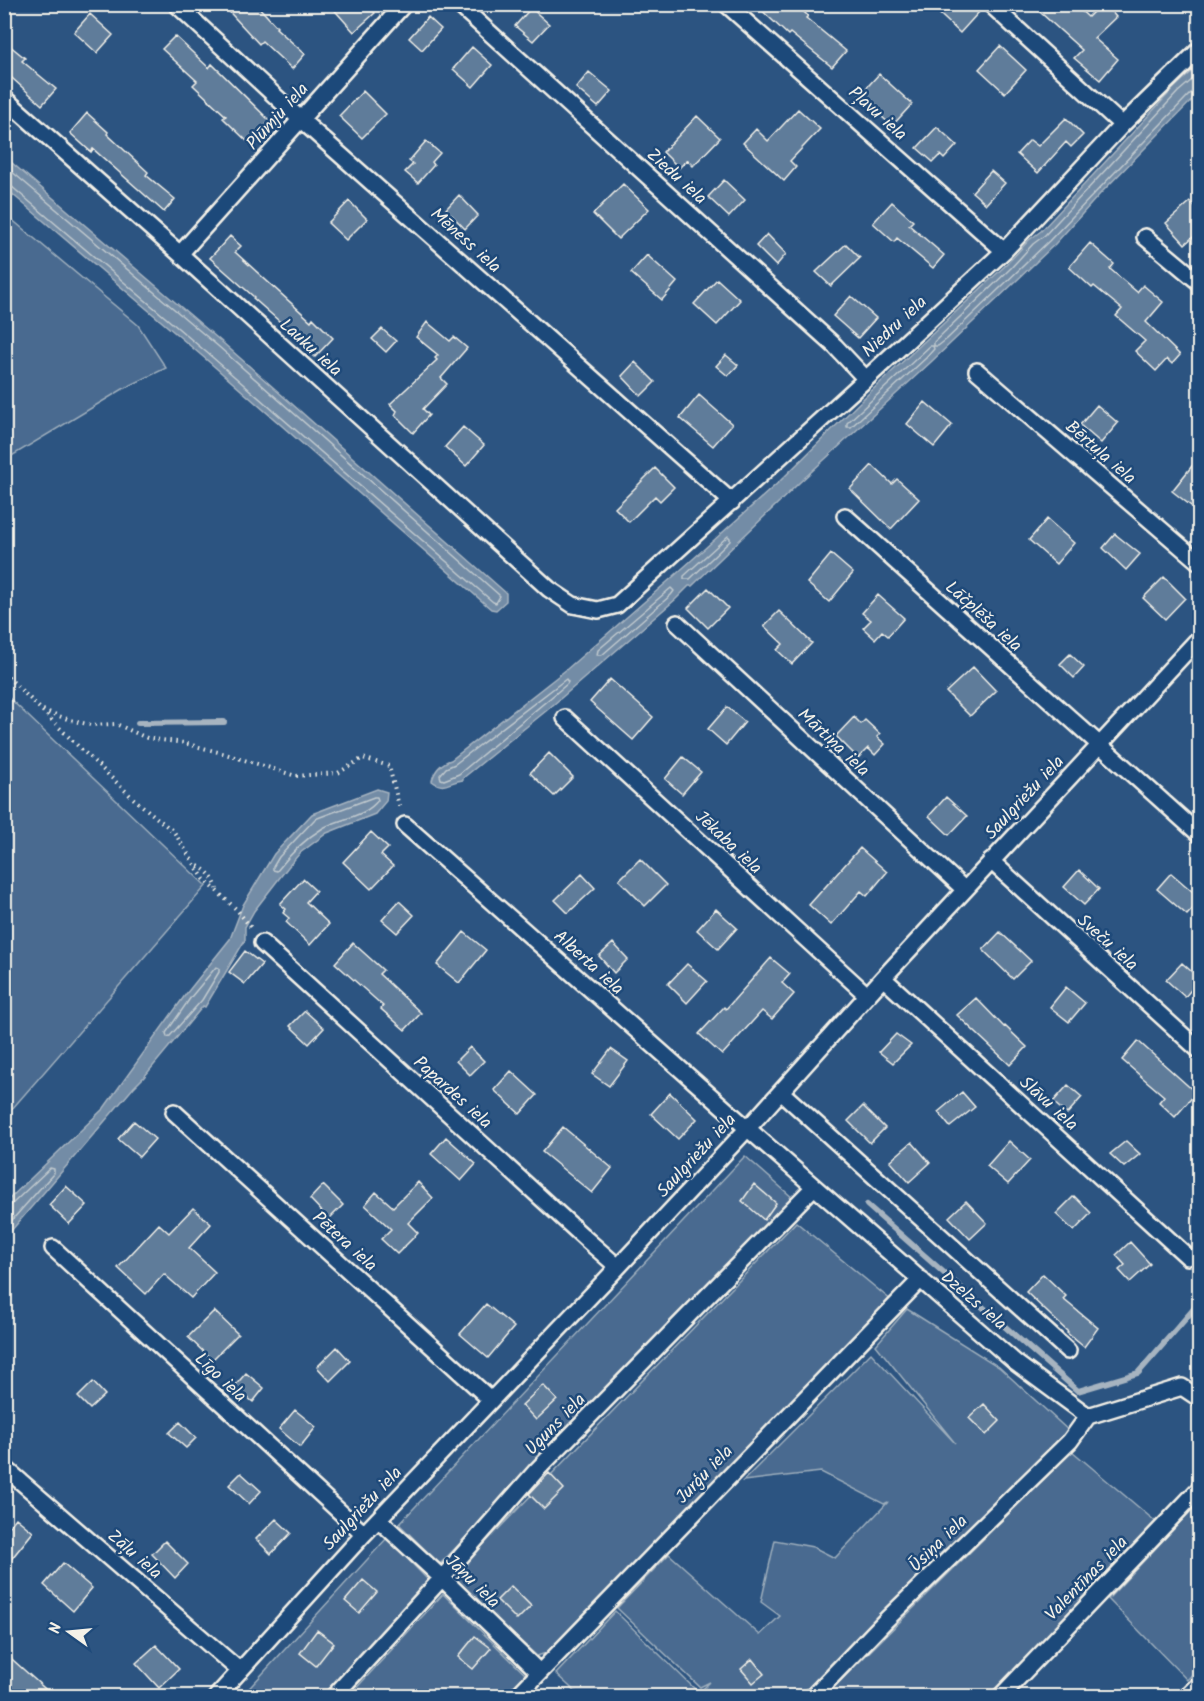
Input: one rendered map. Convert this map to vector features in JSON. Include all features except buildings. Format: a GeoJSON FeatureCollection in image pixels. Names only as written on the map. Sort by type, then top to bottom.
{"type":"FeatureCollection","features":[{"type":"Feature","properties":{"kind":"street","name":"Mēness iela"},"geometry":{"type":"LineString","coordinates":[[176,4],[300,119],[732,501]]}},
{"type":"Feature","properties":{"kind":"street","name":"Plūmju iela"},"geometry":{"type":"LineString","coordinates":[[180,254],[404,4]]}},
{"type":"Feature","properties":{"kind":"street","name":"Ziedu iela"},"geometry":{"type":"LineString","coordinates":[[458,4],[836,346],[866,380]]}},
{"type":"Feature","properties":{"kind":"street","name":"Pļavu iela"},"geometry":{"type":"LineString","coordinates":[[726,4],[1004,251]]}},
{"type":"Feature","properties":{"kind":"street"},"geometry":{"type":"LineString","coordinates":[[990,4],[1122,125]]}},
{"type":"Feature","properties":{"kind":"street","name":"Niedru iela"},"geometry":{"type":"LineString","coordinates":[[598,610],[617,605],[866,380],[1004,251],[1122,125],[1200,49]]}},
{"type":"Feature","properties":{"kind":"street","name":"Lauku iela"},"geometry":{"type":"LineString","coordinates":[[4,98],[180,254],[549,589],[573,605],[598,610]]}},
{"type":"Feature","properties":{"kind":"street"},"geometry":{"type":"LineString","coordinates":[[1145,237],[1200,283]]}},
{"type":"Feature","properties":{"kind":"street","name":"Bērtuļa iela"},"geometry":{"type":"LineString","coordinates":[[977,371],[1200,563]]}},
{"type":"Feature","properties":{"kind":"street","name":"Lāčplēša iela"},"geometry":{"type":"LineString","coordinates":[[845,516],[1200,835]]}},
{"type":"Feature","properties":{"kind":"street","name":"Mārtiņa iela"},"geometry":{"type":"LineString","coordinates":[[677,623],[965,890]]}},
{"type":"Feature","properties":{"kind":"street","name":"Saulgriežu iela"},"geometry":{"type":"LineString","coordinates":[[217,1696],[364,1534],[748,1128],[867,995],[1200,637]]}},
{"type":"Feature","properties":{"kind":"street","name":"Jēkaba iela"},"geometry":{"type":"LineString","coordinates":[[565,718],[867,995]]}},
{"type":"Feature","properties":{"kind":"street","name":"Alberta iela"},"geometry":{"type":"LineString","coordinates":[[405,825],[748,1128]]}},
{"type":"Feature","properties":{"kind":"street","name":"Sveču iela"},"geometry":{"type":"LineString","coordinates":[[991,861],[1200,1051]]}},
{"type":"Feature","properties":{"kind":"street","name":"Papardes iela"},"geometry":{"type":"LineString","coordinates":[[262,944],[618,1267]]}},
{"type":"Feature","properties":{"kind":"street","name":"Slāvu iela"},"geometry":{"type":"LineString","coordinates":[[883,978],[1188,1257]]}},
{"type":"Feature","properties":{"kind":"street"},"geometry":{"type":"LineString","coordinates":[[781,1092],[1068,1351]]}},
{"type":"Feature","properties":{"kind":"street","name":"Pētera iela"},"geometry":{"type":"LineString","coordinates":[[174,1112],[491,1400]]}},
{"type":"Feature","properties":{"kind":"street","name":"Dzelzs iela"},"geometry":{"type":"LineString","coordinates":[[748,1128],[1016,1363],[1088,1416]]}},
{"type":"Feature","properties":{"kind":"street","name":"Uguns iela"},"geometry":{"type":"LineString","coordinates":[[334,1696],[536,1471],[814,1187]]}},
{"type":"Feature","properties":{"kind":"street","name":"Līgo iela"},"geometry":{"type":"LineString","coordinates":[[53,1248],[364,1534]]}},
{"type":"Feature","properties":{"kind":"street","name":"Jurģu iela"},"geometry":{"type":"LineString","coordinates":[[517,1696],[921,1279]]}},
{"type":"Feature","properties":{"kind":"street"},"geometry":{"type":"LineString","coordinates":[[1088,1416],[1182,1386],[1200,1399]]}},
{"type":"Feature","properties":{"kind":"street","name":"Ūsiņa iela"},"geometry":{"type":"LineString","coordinates":[[813,1696],[887,1619],[1070,1441],[1088,1416]]}},
{"type":"Feature","properties":{"kind":"street","name":"Zāļu iela"},"geometry":{"type":"LineString","coordinates":[[4,1467],[240,1671]]}},
{"type":"Feature","properties":{"kind":"street","name":"Valentīnas iela"},"geometry":{"type":"LineString","coordinates":[[1001,1696],[1200,1488]]}},
{"type":"Feature","properties":{"kind":"street","name":"Jāņu iela"},"geometry":{"type":"LineString","coordinates":[[378,1520],[540,1672]]}},
{"type":"Feature","properties":{"kind":"street"},"geometry":{"type":"LineString","coordinates":[[1187,1696],[1200,1683]]}},
{"type":"Feature","properties":{"kind":"path"},"geometry":{"type":"LineString","coordinates":[[4,673],[126,792],[174,832],[204,879],[251,926]]}},
{"type":"Feature","properties":{"kind":"path"},"geometry":{"type":"LineString","coordinates":[[43,710],[91,725],[116,724],[147,738],[184,743],[296,776],[338,773],[363,758],[389,766],[400,814],[405,825]]}},
{"type":"Feature","properties":{"kind":"shaded area"},"geometry":{"type":"Polygon","coordinates":[[[4,213],[138,325],[166,368],[123,389],[5,460],[4,213]]]}},
{"type":"Feature","properties":{"kind":"shaded area"},"geometry":{"type":"Polygon","coordinates":[[[5,694],[206,886],[5,1117],[5,694]]]}},
{"type":"Feature","properties":{"kind":"shaded area"},"geometry":{"type":"Polygon","coordinates":[[[745,1156],[794,1199],[440,1564],[399,1524],[745,1156]]]}},
{"type":"Feature","properties":{"kind":"shaded area"},"geometry":{"type":"Polygon","coordinates":[[[796,1222],[892,1301],[546,1653],[537,1656],[451,1578],[796,1222]]]}},
{"type":"Feature","properties":{"kind":"shaded area"},"geometry":{"type":"Polygon","coordinates":[[[907,1309],[999,1367],[1070,1432],[807,1696],[580,1696],[556,1674],[615,1611],[699,1693],[710,1682],[700,1687],[617,1608],[669,1554],[760,1635],[780,1616],[761,1602],[775,1540],[813,1547],[835,1558],[888,1502],[884,1504],[821,1472],[743,1481],[871,1353],[955,1443],[876,1345],[907,1309]]]}},
{"type":"Feature","properties":{"kind":"shaded area"},"geometry":{"type":"Polygon","coordinates":[[[1072,1451],[1156,1522],[991,1696],[825,1696],[1072,1451]]]}},
{"type":"Feature","properties":{"kind":"shaded area"},"geometry":{"type":"Polygon","coordinates":[[[1199,1502],[1199,1667],[1187,1680],[1108,1599],[1199,1502]]]}},
{"type":"Feature","properties":{"kind":"shaded area"},"geometry":{"type":"Polygon","coordinates":[[[387,1538],[429,1581],[323,1696],[242,1696],[387,1538]]]}},
{"type":"Feature","properties":{"kind":"shaded area"},"geometry":{"type":"Polygon","coordinates":[[[443,1594],[526,1675],[506,1696],[349,1696],[443,1594]]]}},
{"type":"Feature","properties":{"kind":"water"},"geometry":{"type":"Polygon","coordinates":[[[1199,65],[1199,93],[1100,194],[1055,244],[692,586],[689,586],[463,780],[444,785],[432,781],[441,765],[451,760],[567,669],[780,481],[867,395],[1041,231],[1174,88],[1199,65]]]}},
{"type":"Feature","properties":{"kind":"water"},"geometry":{"type":"Polygon","coordinates":[[[5,157],[223,343],[506,593],[506,601],[496,610],[491,609],[208,361],[5,188],[5,157]]]}},
{"type":"Feature","properties":{"kind":"water"},"geometry":{"type":"Polygon","coordinates":[[[377,789],[387,792],[386,801],[375,814],[327,833],[300,853],[288,867],[254,911],[245,927],[245,940],[205,1007],[203,1006],[5,1238],[5,1203],[104,1108],[186,994],[230,939],[243,905],[274,854],[312,814],[377,789]]]}},
{"type":"Feature","properties":{"kind":"waterway"},"geometry":{"type":"LineString","coordinates":[[138,723],[224,722]]}},
{"type":"Feature","properties":{"kind":"waterway"},"geometry":{"type":"LineString","coordinates":[[867,1205],[1078,1391],[1138,1373],[1200,1302]]}}]}
